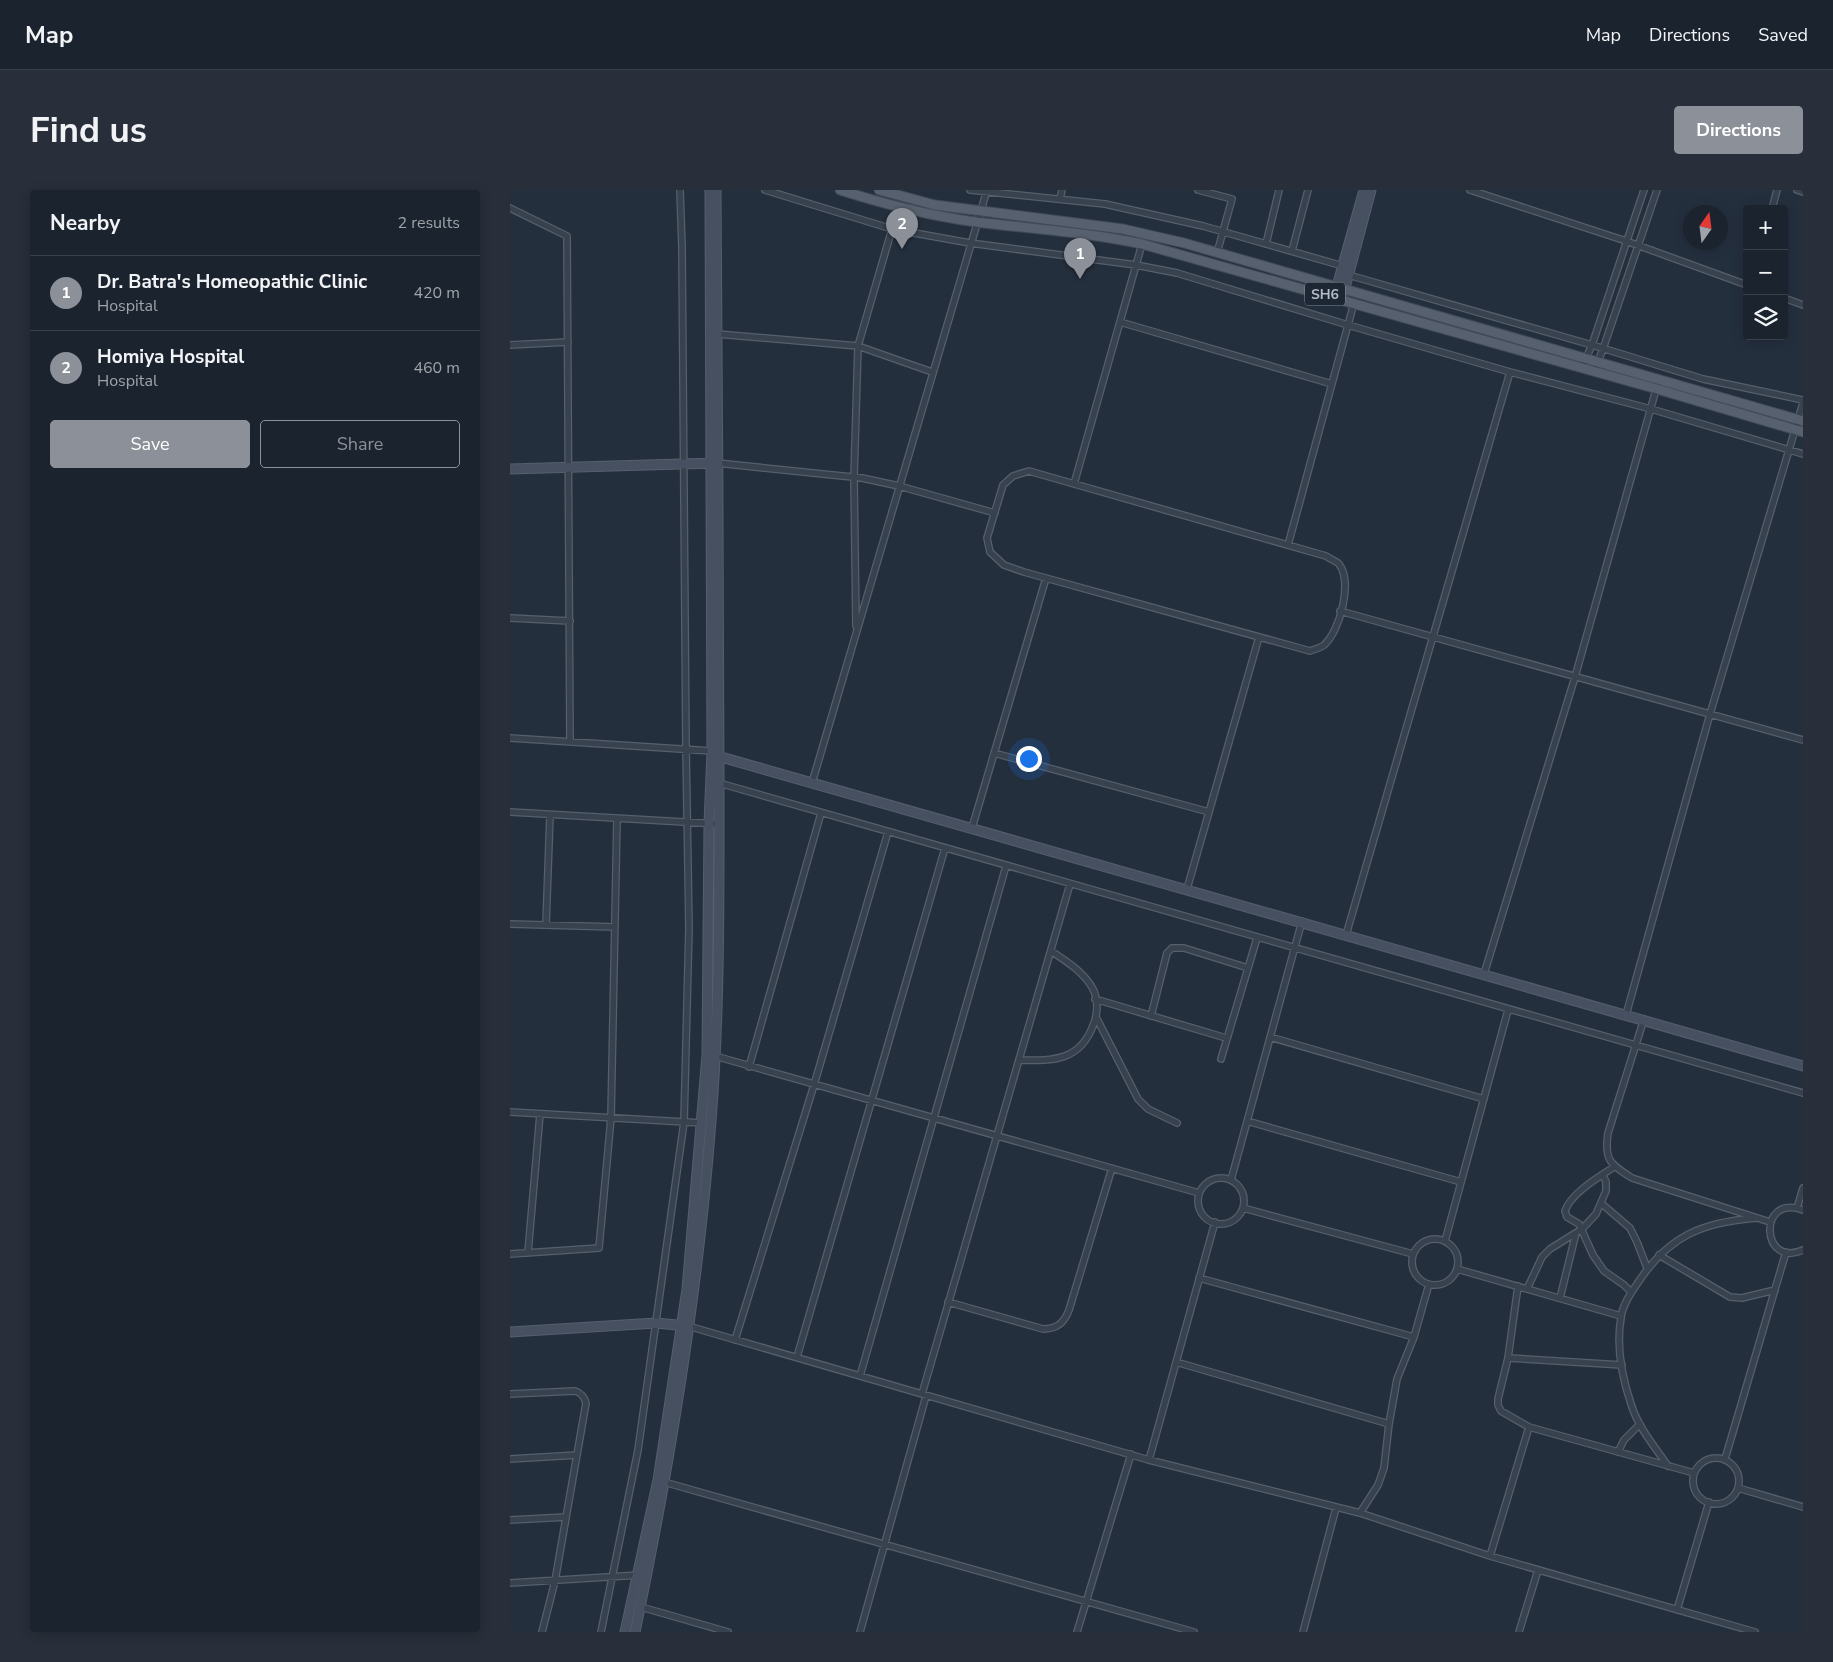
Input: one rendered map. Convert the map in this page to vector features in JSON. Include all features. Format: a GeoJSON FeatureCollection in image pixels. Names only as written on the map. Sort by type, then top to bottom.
{"type":"FeatureCollection","features":[{"type":"Feature","properties":{"kind":"main road","name":"SH6"},"geometry":{"type":"LineString","coordinates":[[840,190],[929,214],[977,222],[1052,229],[1109,237],[1142,244],[1582,368],[1658,384],[1800,420]]}},
{"type":"Feature","properties":{"kind":"main road","name":"SH6"},"geometry":{"type":"LineString","coordinates":[[879,190],[935,205],[1123,229],[1184,243],[1597,361],[1658,384],[1799,431]]}},
{"type":"Feature","properties":{"kind":"street"},"geometry":{"type":"LineString","coordinates":[[601,1632],[638,1450],[684,1122],[689,928],[680,190]]}},
{"type":"Feature","properties":{"kind":"street"},"geometry":{"type":"LineString","coordinates":[[706,1123],[709,824],[714,753],[714,463],[710,190]]}},
{"type":"Feature","properties":{"kind":"street"},"geometry":{"type":"LineString","coordinates":[[714,463],[717,334],[716,190]]}},
{"type":"Feature","properties":{"kind":"street"},"geometry":{"type":"LineString","coordinates":[[765,190],[892,229],[970,243],[1136,265],[1177,273],[1510,372],[1651,409],[1803,454]]}},
{"type":"Feature","properties":{"kind":"street"},"geometry":{"type":"LineString","coordinates":[[970,190],[1026,193],[1105,204],[1223,232],[1292,251],[1344,271],[1703,379],[1803,402],[1799,431],[1789,450],[1710,714],[1626,1013]]}},
{"type":"Feature","properties":{"kind":"street"},"geometry":{"type":"LineString","coordinates":[[1060,199],[1062,190]]}},
{"type":"Feature","properties":{"kind":"street"},"geometry":{"type":"LineString","coordinates":[[1198,190],[1232,199],[1217,253]]}},
{"type":"Feature","properties":{"kind":"street"},"geometry":{"type":"LineString","coordinates":[[1266,244],[1279,190]]}},
{"type":"Feature","properties":{"kind":"street"},"geometry":{"type":"LineString","coordinates":[[1292,251],[1308,190]]}},
{"type":"Feature","properties":{"kind":"street"},"geometry":{"type":"LineString","coordinates":[[1338,298],[1364,190]]}},
{"type":"Feature","properties":{"kind":"street"},"geometry":{"type":"LineString","coordinates":[[1344,271],[1371,190]]}},
{"type":"Feature","properties":{"kind":"street"},"geometry":{"type":"LineString","coordinates":[[1470,190],[1626,241],[1743,283]]}},
{"type":"Feature","properties":{"kind":"street"},"geometry":{"type":"LineString","coordinates":[[1582,368],[1592,345],[1644,190]]}},
{"type":"Feature","properties":{"kind":"street"},"geometry":{"type":"LineString","coordinates":[[1594,371],[1657,190]]}},
{"type":"Feature","properties":{"kind":"street"},"geometry":{"type":"LineString","coordinates":[[1773,205],[1777,190]]}},
{"type":"Feature","properties":{"kind":"street"},"geometry":{"type":"LineString","coordinates":[[1797,190],[1803,192]]}},
{"type":"Feature","properties":{"kind":"street"},"geometry":{"type":"LineString","coordinates":[[813,781],[986,191]]}},
{"type":"Feature","properties":{"kind":"street"},"geometry":{"type":"LineString","coordinates":[[510,208],[568,236],[570,741]]}},
{"type":"Feature","properties":{"kind":"street"},"geometry":{"type":"LineString","coordinates":[[856,634],[854,477],[858,346],[892,229]]}},
{"type":"Feature","properties":{"kind":"street"},"geometry":{"type":"LineString","coordinates":[[1074,484],[1142,244]]}},
{"type":"Feature","properties":{"kind":"street"},"geometry":{"type":"LineString","coordinates":[[1788,299],[1803,304],[1803,309]]}},
{"type":"Feature","properties":{"kind":"street"},"geometry":{"type":"LineString","coordinates":[[1288,545],[1354,303]]}},
{"type":"Feature","properties":{"kind":"street"},"geometry":{"type":"LineString","coordinates":[[1120,322],[1332,384]]}},
{"type":"Feature","properties":{"kind":"street"},"geometry":{"type":"LineString","coordinates":[[717,334],[858,346],[932,372]]}},
{"type":"Feature","properties":{"kind":"street"},"geometry":{"type":"LineString","coordinates":[[510,344],[568,342]]}},
{"type":"Feature","properties":{"kind":"street"},"geometry":{"type":"LineString","coordinates":[[1346,933],[1510,372]]}},
{"type":"Feature","properties":{"kind":"street"},"geometry":{"type":"LineString","coordinates":[[1484,973],[1575,677],[1658,384]]}},
{"type":"Feature","properties":{"kind":"street"},"geometry":{"type":"LineString","coordinates":[[510,468],[714,463],[854,477],[900,486],[995,513]]}},
{"type":"Feature","properties":{"kind":"street"},"geometry":{"type":"LineString","coordinates":[[1029,471],[1074,484],[1326,556],[1338,563],[1344,574],[1346,591],[1334,634],[1323,646],[1310,651],[1046,578],[1004,565],[990,552],[987,538],[1003,485],[1013,476],[1029,471]]}},
{"type":"Feature","properties":{"kind":"street"},"geometry":{"type":"LineString","coordinates":[[973,826],[1046,578]]}},
{"type":"Feature","properties":{"kind":"street"},"geometry":{"type":"LineString","coordinates":[[1340,611],[1803,740]]}},
{"type":"Feature","properties":{"kind":"street"},"geometry":{"type":"LineString","coordinates":[[510,618],[570,621]]}},
{"type":"Feature","properties":{"kind":"street"},"geometry":{"type":"LineString","coordinates":[[1188,888],[1259,637]]}},
{"type":"Feature","properties":{"kind":"street"},"geometry":{"type":"LineString","coordinates":[[510,738],[686,748],[714,753],[1803,1064]]}},
{"type":"Feature","properties":{"kind":"street"},"geometry":{"type":"LineString","coordinates":[[625,1632],[643,1575],[664,1482],[685,1326],[706,1123],[715,1056],[719,783],[714,753]]}},
{"type":"Feature","properties":{"kind":"street"},"geometry":{"type":"LineString","coordinates":[[994,753],[1209,812]]}},
{"type":"Feature","properties":{"kind":"street"},"geometry":{"type":"LineString","coordinates":[[719,783],[1803,1093]]}},
{"type":"Feature","properties":{"kind":"street"},"geometry":{"type":"LineString","coordinates":[[510,812],[719,824]]}},
{"type":"Feature","properties":{"kind":"street"},"geometry":{"type":"LineString","coordinates":[[749,1067],[821,812]]}},
{"type":"Feature","properties":{"kind":"street"},"geometry":{"type":"LineString","coordinates":[[546,925],[550,815]]}},
{"type":"Feature","properties":{"kind":"street"},"geometry":{"type":"LineString","coordinates":[[510,1254],[599,1248],[611,1118],[618,819]]}},
{"type":"Feature","properties":{"kind":"street"},"geometry":{"type":"LineString","coordinates":[[735,1340],[814,1085],[888,832]]}},
{"type":"Feature","properties":{"kind":"street"},"geometry":{"type":"LineString","coordinates":[[797,1357],[945,848]]}},
{"type":"Feature","properties":{"kind":"street"},"geometry":{"type":"LineString","coordinates":[[860,1376],[1006,866]]}},
{"type":"Feature","properties":{"kind":"street"},"geometry":{"type":"LineString","coordinates":[[860,1632],[948,1302],[1070,884]]}},
{"type":"Feature","properties":{"kind":"street"},"geometry":{"type":"LineString","coordinates":[[1231,1180],[1302,921]]}},
{"type":"Feature","properties":{"kind":"street"},"geometry":{"type":"LineString","coordinates":[[510,924],[615,927]]}},
{"type":"Feature","properties":{"kind":"street"},"geometry":{"type":"LineString","coordinates":[[1221,1059],[1257,938]]}},
{"type":"Feature","properties":{"kind":"street"},"geometry":{"type":"LineString","coordinates":[[1151,1016],[1168,953],[1172,948],[1184,948],[1248,968]]}},
{"type":"Feature","properties":{"kind":"street"},"geometry":{"type":"LineString","coordinates":[[1019,1060],[1047,1061],[1074,1052],[1089,1037],[1096,1017],[1093,989],[1079,970],[1051,951]]}},
{"type":"Feature","properties":{"kind":"street"},"geometry":{"type":"LineString","coordinates":[[1095,999],[1226,1038]]}},
{"type":"Feature","properties":{"kind":"street"},"geometry":{"type":"LineString","coordinates":[[1445,1241],[1508,1010]]}},
{"type":"Feature","properties":{"kind":"street"},"geometry":{"type":"LineString","coordinates":[[1096,1017],[1138,1099],[1148,1109],[1177,1123]]}},
{"type":"Feature","properties":{"kind":"street"},"geometry":{"type":"LineString","coordinates":[[1645,1019],[1608,1133],[1608,1153],[1614,1167],[1632,1178],[1770,1222]]}},
{"type":"Feature","properties":{"kind":"street"},"geometry":{"type":"LineString","coordinates":[[1270,1037],[1484,1099]]}},
{"type":"Feature","properties":{"kind":"street"},"geometry":{"type":"LineString","coordinates":[[715,1056],[1199,1193]]}},
{"type":"Feature","properties":{"kind":"street"},"geometry":{"type":"LineString","coordinates":[[510,1112],[706,1123]]}},
{"type":"Feature","properties":{"kind":"street"},"geometry":{"type":"LineString","coordinates":[[528,1253],[540,1114]]}},
{"type":"Feature","properties":{"kind":"street"},"geometry":{"type":"LineString","coordinates":[[1247,1121],[1461,1182]]}},
{"type":"Feature","properties":{"kind":"street"},"geometry":{"type":"LineString","coordinates":[[1560,1298],[1579,1231],[1579,1224],[1567,1217],[1566,1208],[1578,1194],[1614,1167]]}},
{"type":"Feature","properties":{"kind":"street"},"geometry":{"type":"LineString","coordinates":[[948,1302],[1043,1329],[1051,1329],[1058,1326],[1066,1318],[1069,1310],[1112,1168]]}},
{"type":"Feature","properties":{"kind":"street"},"geometry":{"type":"LineString","coordinates":[[1527,1289],[1542,1257],[1550,1249],[1579,1231],[1596,1214],[1602,1204],[1606,1187],[1603,1174]]}},
{"type":"Feature","properties":{"kind":"street"},"geometry":{"type":"LineString","coordinates":[[1212,1179],[1231,1180],[1242,1191],[1243,1208],[1238,1216],[1230,1222],[1222,1224],[1215,1222],[1205,1217],[1200,1209],[1199,1193],[1204,1185],[1212,1179]]}},
{"type":"Feature","properties":{"kind":"street"},"geometry":{"type":"LineString","coordinates":[[1803,1188],[1800,1209],[1783,1208],[1775,1214],[1770,1222],[1769,1230],[1771,1239],[1776,1247],[1793,1253],[1803,1250]]}},
{"type":"Feature","properties":{"kind":"street"},"geometry":{"type":"LineString","coordinates":[[1602,1204],[1630,1228],[1647,1268]]}},
{"type":"Feature","properties":{"kind":"street"},"geometry":{"type":"LineString","coordinates":[[1243,1208],[1413,1254]]}},
{"type":"Feature","properties":{"kind":"street"},"geometry":{"type":"LineString","coordinates":[[1668,1466],[1640,1424],[1631,1406],[1620,1352],[1621,1316],[1631,1292],[1647,1268],[1665,1249],[1692,1232],[1714,1223],[1757,1218]]}},
{"type":"Feature","properties":{"kind":"street"},"geometry":{"type":"LineString","coordinates":[[1149,1460],[1215,1222]]}},
{"type":"Feature","properties":{"kind":"street"},"geometry":{"type":"LineString","coordinates":[[1579,1231],[1604,1271],[1631,1292]]}},
{"type":"Feature","properties":{"kind":"street"},"geometry":{"type":"LineString","coordinates":[[1426,1240],[1445,1241],[1456,1252],[1457,1269],[1452,1278],[1444,1283],[1429,1284],[1419,1279],[1414,1271],[1413,1254],[1418,1246],[1426,1240]]}},
{"type":"Feature","properties":{"kind":"street"},"geometry":{"type":"LineString","coordinates":[[1725,1460],[1786,1252]]}},
{"type":"Feature","properties":{"kind":"street"},"geometry":{"type":"LineString","coordinates":[[1659,1255],[1730,1297],[1742,1298],[1774,1290]]}},
{"type":"Feature","properties":{"kind":"street"},"geometry":{"type":"LineString","coordinates":[[1457,1269],[1621,1316]]}},
{"type":"Feature","properties":{"kind":"street"},"geometry":{"type":"LineString","coordinates":[[1199,1278],[1414,1337]]}},
{"type":"Feature","properties":{"kind":"street"},"geometry":{"type":"LineString","coordinates":[[1360,1513],[1378,1485],[1384,1468],[1388,1424],[1397,1379],[1414,1337],[1429,1284]]}},
{"type":"Feature","properties":{"kind":"street"},"geometry":{"type":"LineString","coordinates":[[1518,1286],[1508,1358],[1498,1405],[1501,1411],[1530,1427],[1694,1473]]}},
{"type":"Feature","properties":{"kind":"street"},"geometry":{"type":"LineString","coordinates":[[510,1332],[656,1323],[685,1326],[1149,1460],[1360,1513],[1490,1556],[1677,1610],[1739,1630],[1755,1632]]}},
{"type":"Feature","properties":{"kind":"street"},"geometry":{"type":"LineString","coordinates":[[636,1632],[658,1480],[685,1326]]}},
{"type":"Feature","properties":{"kind":"street"},"geometry":{"type":"LineString","coordinates":[[1508,1358],[1622,1365]]}},
{"type":"Feature","properties":{"kind":"street"},"geometry":{"type":"LineString","coordinates":[[1176,1362],[1388,1424]]}},
{"type":"Feature","properties":{"kind":"street"},"geometry":{"type":"LineString","coordinates":[[510,1394],[574,1391],[581,1393],[586,1403],[555,1581],[542,1632]]}},
{"type":"Feature","properties":{"kind":"street"},"geometry":{"type":"LineString","coordinates":[[1618,1452],[1624,1440],[1640,1424]]}},
{"type":"Feature","properties":{"kind":"street"},"geometry":{"type":"LineString","coordinates":[[1490,1556],[1530,1427]]}},
{"type":"Feature","properties":{"kind":"street"},"geometry":{"type":"LineString","coordinates":[[1077,1632],[1131,1454]]}},
{"type":"Feature","properties":{"kind":"street"},"geometry":{"type":"LineString","coordinates":[[510,1459],[577,1455]]}},
{"type":"Feature","properties":{"kind":"street"},"geometry":{"type":"LineString","coordinates":[[1715,1457],[1725,1460],[1737,1470],[1738,1488],[1733,1496],[1725,1502],[1716,1504],[1709,1502],[1700,1497],[1694,1489],[1692,1481],[1694,1473],[1699,1465],[1707,1459],[1715,1457]]}},
{"type":"Feature","properties":{"kind":"street"},"geometry":{"type":"LineString","coordinates":[[664,1482],[1194,1632]]}},
{"type":"Feature","properties":{"kind":"street"},"geometry":{"type":"LineString","coordinates":[[1738,1488],[1803,1507]]}},
{"type":"Feature","properties":{"kind":"street"},"geometry":{"type":"LineString","coordinates":[[1677,1610],[1709,1502]]}},
{"type":"Feature","properties":{"kind":"street"},"geometry":{"type":"LineString","coordinates":[[1303,1632],[1336,1508]]}},
{"type":"Feature","properties":{"kind":"street"},"geometry":{"type":"LineString","coordinates":[[510,1520],[566,1517]]}},
{"type":"Feature","properties":{"kind":"street"},"geometry":{"type":"LineString","coordinates":[[1519,1632],[1538,1570]]}},
{"type":"Feature","properties":{"kind":"street"},"geometry":{"type":"LineString","coordinates":[[510,1584],[643,1575]]}},
{"type":"Feature","properties":{"kind":"street"},"geometry":{"type":"LineString","coordinates":[[641,1607],[728,1632]]}},
{"type":"Feature","properties":{"kind":"place","name":"Homiya Hospital"},"geometry":{"type":"Point","coordinates":[902,249]}},
{"type":"Feature","properties":{"kind":"place","name":"Dr. Batra's Homeopathic Clinic"},"geometry":{"type":"Point","coordinates":[1080,279]}}]}
